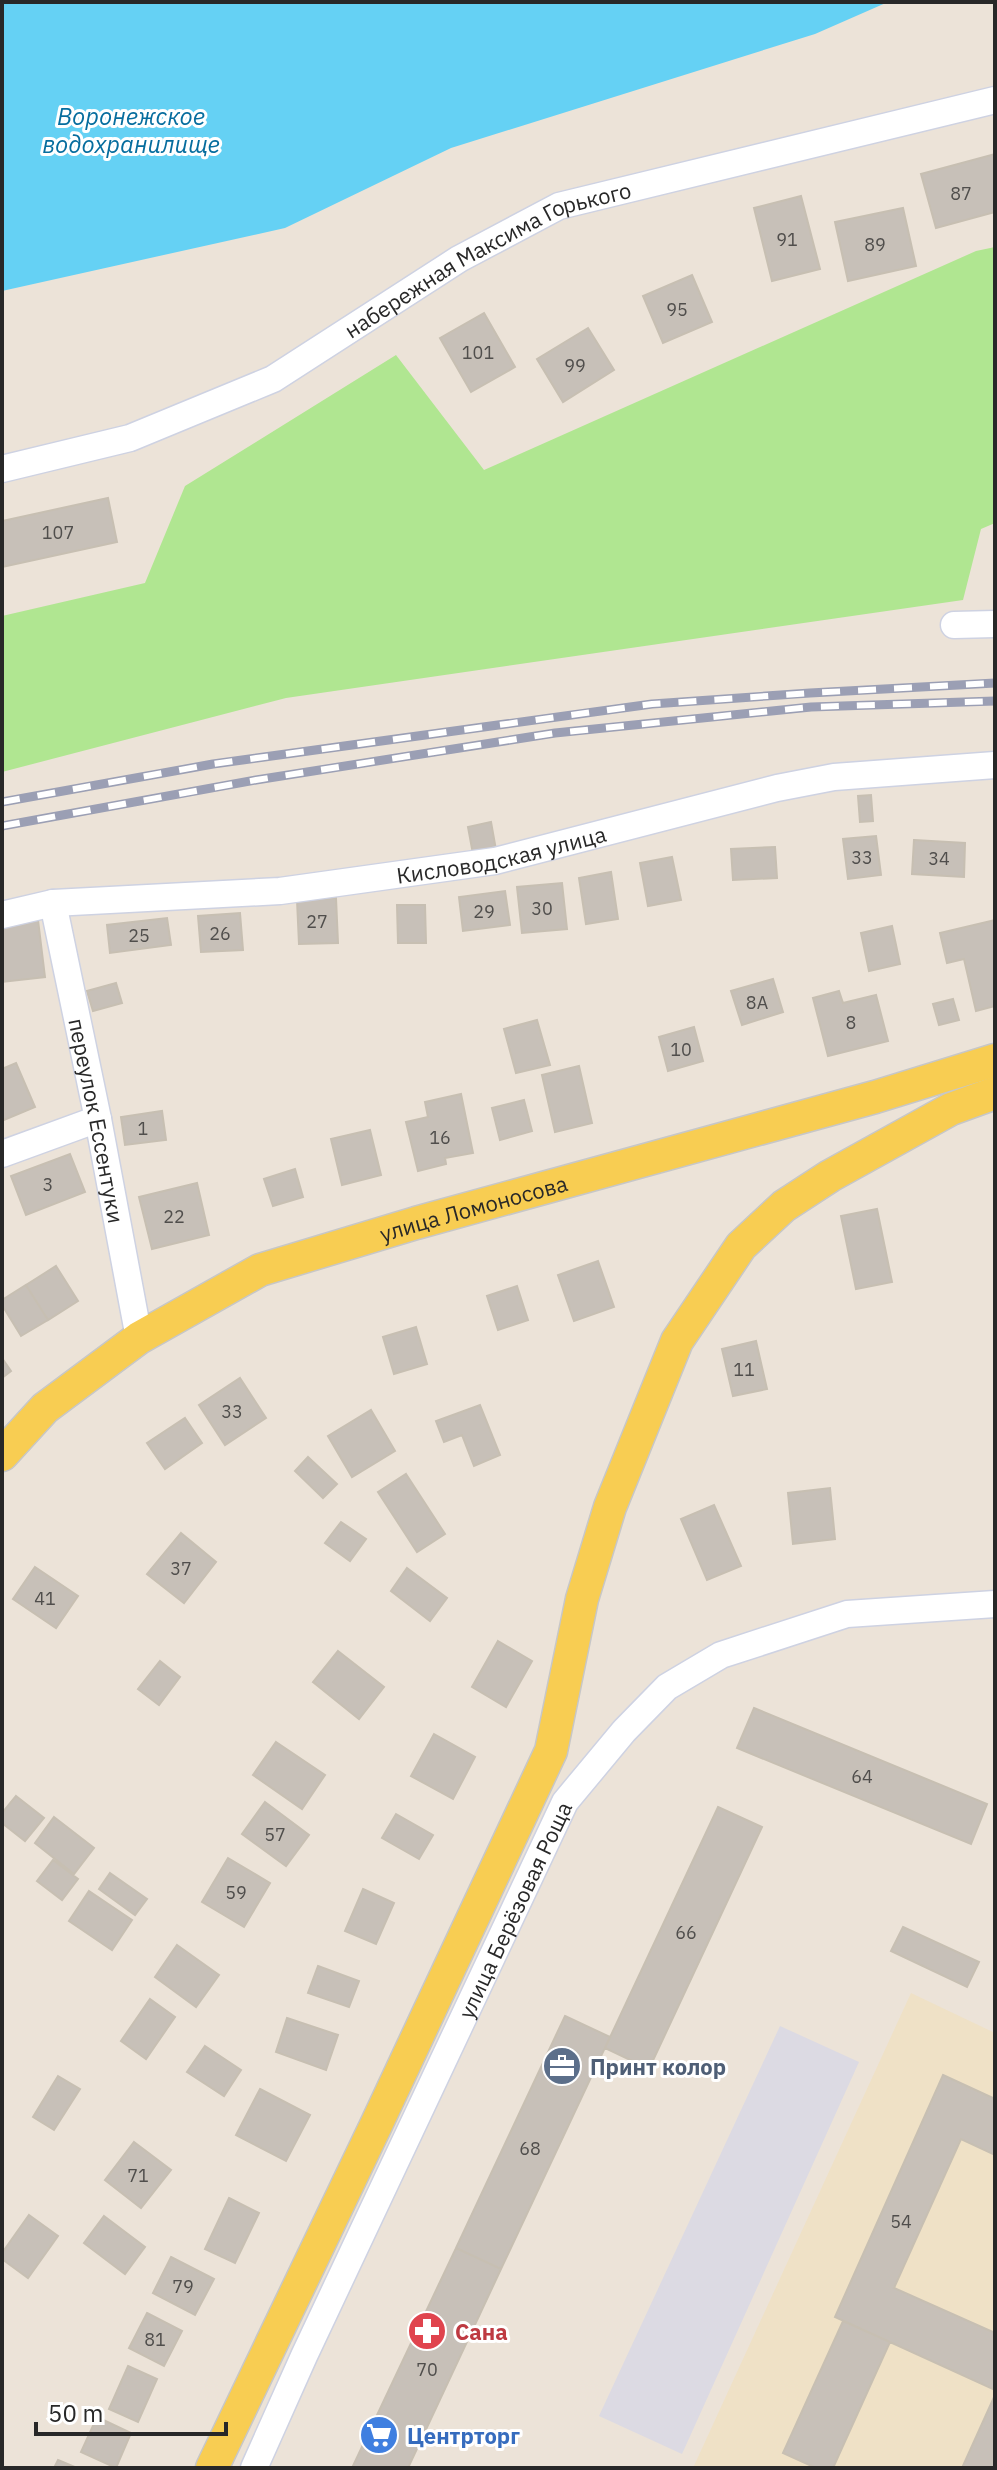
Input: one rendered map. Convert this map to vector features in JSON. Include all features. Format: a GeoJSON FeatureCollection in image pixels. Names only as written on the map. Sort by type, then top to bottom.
{"type":"FeatureCollection","features":[{"type":"Feature","properties":{"kind":"main road","name":"улица Ломоносова"},"geometry":{"type":"LineString","coordinates":[[2,1455],[45,1408],[139,1338],[260,1270],[416,1223],[875,1097],[995,1060]]}},
{"type":"Feature","properties":{"kind":"main road"},"geometry":{"type":"LineString","coordinates":[[212,2468],[551,1751],[582,1599],[610,1507],[677,1341],[741,1246],[784,1206],[830,1176],[951,1109],[995,1093]]}},
{"type":"Feature","properties":{"kind":"street","name":"набережная Максима Горького"},"geometry":{"type":"LineString","coordinates":[[2,469],[130,438],[273,379],[459,259],[559,206],[995,100]]}},
{"type":"Feature","properties":{"kind":"street"},"geometry":{"type":"LineString","coordinates":[[954,625],[995,624]]}},
{"type":"Feature","properties":{"kind":"street","name":"Кисловодская улица"},"geometry":{"type":"LineString","coordinates":[[2,915],[53,903],[280,891],[495,861],[777,788],[820,780],[995,765]]}},
{"type":"Feature","properties":{"kind":"street","name":"переулок Ессентуки"},"geometry":{"type":"LineString","coordinates":[[53,903],[139,1338]]}},
{"type":"Feature","properties":{"kind":"street"},"geometry":{"type":"LineString","coordinates":[[2,1154],[98,1119]]}},
{"type":"Feature","properties":{"kind":"street","name":"улица Берёзовая Роща"},"geometry":{"type":"LineString","coordinates":[[254,2468],[565,1802],[624,1731],[667,1687],[721,1655],[847,1614],[995,1604]]}},
{"type":"Feature","properties":{"kind":"shaded area"},"geometry":{"type":"Polygon","coordinates":[[[911,1993],[995,2033],[995,2468],[693,2468],[911,1993]]]}},
{"type":"Feature","properties":{"kind":"shaded area"},"geometry":{"type":"Polygon","coordinates":[[[780,2026],[859,2062],[682,2454],[599,2416],[780,2026]]]}},
{"type":"Feature","properties":{"kind":"green space"},"geometry":{"type":"Polygon","coordinates":[[[995,247],[995,523],[981,529],[963,600],[286,698],[2,772],[2,616],[145,583],[185,486],[396,355],[484,470],[976,251],[995,247]]]}},
{"type":"Feature","properties":{"kind":"water","name":"Воронежское водохранилище"},"geometry":{"type":"Polygon","coordinates":[[[2,2],[888,2],[815,34],[451,148],[285,228],[2,291],[2,2]]]}},
{"type":"Feature","properties":{"kind":"building"},"geometry":{"type":"Polygon","coordinates":[[[995,154],[995,212],[936,228],[921,174],[995,154]]]}},
{"type":"Feature","properties":{"kind":"building"},"geometry":{"type":"Polygon","coordinates":[[[801,196],[820,269],[772,281],[754,208],[801,196]]]}},
{"type":"Feature","properties":{"kind":"building"},"geometry":{"type":"Polygon","coordinates":[[[903,208],[916,266],[848,281],[835,222],[903,208]]]}},
{"type":"Feature","properties":{"kind":"building"},"geometry":{"type":"Polygon","coordinates":[[[692,275],[712,322],[663,343],[643,296],[692,275]]]}},
{"type":"Feature","properties":{"kind":"building"},"geometry":{"type":"Polygon","coordinates":[[[484,313],[515,367],[471,392],[440,338],[484,313]]]}},
{"type":"Feature","properties":{"kind":"building"},"geometry":{"type":"Polygon","coordinates":[[[588,328],[614,370],[563,402],[537,359],[588,328]]]}},
{"type":"Feature","properties":{"kind":"building"},"geometry":{"type":"Polygon","coordinates":[[[108,498],[117,542],[2,567],[2,521],[108,498]]]}},
{"type":"Feature","properties":{"kind":"building"},"geometry":{"type":"Polygon","coordinates":[[[871,795],[873,821],[860,822],[858,796],[871,795]]]}},
{"type":"Feature","properties":{"kind":"building"},"geometry":{"type":"Polygon","coordinates":[[[491,822],[496,850],[473,854],[468,827],[491,822]]]}},
{"type":"Feature","properties":{"kind":"building"},"geometry":{"type":"Polygon","coordinates":[[[876,836],[881,875],[848,879],[843,839],[876,836]]]}},
{"type":"Feature","properties":{"kind":"building"},"geometry":{"type":"Polygon","coordinates":[[[914,840],[965,843],[964,877],[912,874],[914,840]]]}},
{"type":"Feature","properties":{"kind":"building"},"geometry":{"type":"Polygon","coordinates":[[[775,847],[777,878],[733,880],[731,849],[775,847]]]}},
{"type":"Feature","properties":{"kind":"building"},"geometry":{"type":"Polygon","coordinates":[[[672,857],[681,900],[648,906],[640,863],[672,857]]]}},
{"type":"Feature","properties":{"kind":"building"},"geometry":{"type":"Polygon","coordinates":[[[611,872],[618,919],[586,924],[579,878],[611,872]]]}},
{"type":"Feature","properties":{"kind":"building"},"geometry":{"type":"Polygon","coordinates":[[[562,883],[567,929],[522,933],[517,887],[562,883]]]}},
{"type":"Feature","properties":{"kind":"building"},"geometry":{"type":"Polygon","coordinates":[[[505,891],[510,925],[463,931],[459,897],[505,891]]]}},
{"type":"Feature","properties":{"kind":"building"},"geometry":{"type":"Polygon","coordinates":[[[336,898],[338,943],[299,944],[297,900],[336,898]]]}},
{"type":"Feature","properties":{"kind":"building"},"geometry":{"type":"Polygon","coordinates":[[[397,905],[425,905],[426,943],[398,943],[397,905]]]}},
{"type":"Feature","properties":{"kind":"building"},"geometry":{"type":"Polygon","coordinates":[[[240,913],[243,950],[201,952],[198,916],[240,913]]]}},
{"type":"Feature","properties":{"kind":"building"},"geometry":{"type":"Polygon","coordinates":[[[167,918],[171,945],[110,953],[107,925],[167,918]]]}},
{"type":"Feature","properties":{"kind":"building"},"geometry":{"type":"Polygon","coordinates":[[[38,920],[45,977],[2,982],[2,924],[38,920]]]}},
{"type":"Feature","properties":{"kind":"building"},"geometry":{"type":"Polygon","coordinates":[[[995,920],[995,1006],[976,1011],[964,959],[947,963],[940,933],[995,920]]]}},
{"type":"Feature","properties":{"kind":"building"},"geometry":{"type":"Polygon","coordinates":[[[892,926],[900,964],[869,971],[861,933],[892,926]]]}},
{"type":"Feature","properties":{"kind":"building"},"geometry":{"type":"Polygon","coordinates":[[[773,979],[783,1012],[742,1025],[731,991],[773,979]]]}},
{"type":"Feature","properties":{"kind":"building"},"geometry":{"type":"Polygon","coordinates":[[[116,983],[122,1003],[93,1011],[87,991],[116,983]]]}},
{"type":"Feature","properties":{"kind":"building"},"geometry":{"type":"Polygon","coordinates":[[[839,991],[843,1003],[876,995],[888,1041],[828,1056],[813,998],[839,991]]]}},
{"type":"Feature","properties":{"kind":"building"},"geometry":{"type":"Polygon","coordinates":[[[953,999],[959,1020],[939,1025],[933,1004],[953,999]]]}},
{"type":"Feature","properties":{"kind":"building"},"geometry":{"type":"Polygon","coordinates":[[[537,1020],[550,1065],[516,1073],[504,1029],[537,1020]]]}},
{"type":"Feature","properties":{"kind":"building"},"geometry":{"type":"Polygon","coordinates":[[[694,1027],[703,1061],[668,1071],[659,1037],[694,1027]]]}},
{"type":"Feature","properties":{"kind":"building"},"geometry":{"type":"Polygon","coordinates":[[[16,1063],[35,1107],[4,1120],[2,1069],[16,1063]]]}},
{"type":"Feature","properties":{"kind":"building"},"geometry":{"type":"Polygon","coordinates":[[[579,1066],[592,1123],[555,1132],[542,1075],[579,1066]]]}},
{"type":"Feature","properties":{"kind":"building"},"geometry":{"type":"Polygon","coordinates":[[[461,1094],[473,1153],[445,1158],[446,1164],[418,1171],[406,1122],[428,1117],[425,1102],[461,1094]]]}},
{"type":"Feature","properties":{"kind":"building"},"geometry":{"type":"Polygon","coordinates":[[[524,1100],[532,1131],[500,1140],[492,1108],[524,1100]]]}},
{"type":"Feature","properties":{"kind":"building"},"geometry":{"type":"Polygon","coordinates":[[[162,1111],[166,1140],[125,1145],[121,1117],[162,1111]]]}},
{"type":"Feature","properties":{"kind":"building"},"geometry":{"type":"Polygon","coordinates":[[[370,1130],[381,1175],[342,1185],[331,1139],[370,1130]]]}},
{"type":"Feature","properties":{"kind":"building"},"geometry":{"type":"Polygon","coordinates":[[[70,1154],[85,1192],[26,1215],[11,1176],[70,1154]]]}},
{"type":"Feature","properties":{"kind":"building"},"geometry":{"type":"Polygon","coordinates":[[[295,1169],[303,1197],[273,1206],[264,1179],[295,1169]]]}},
{"type":"Feature","properties":{"kind":"building"},"geometry":{"type":"Polygon","coordinates":[[[197,1183],[209,1235],[152,1249],[139,1197],[197,1183]]]}},
{"type":"Feature","properties":{"kind":"building"},"geometry":{"type":"Polygon","coordinates":[[[877,1209],[892,1282],[856,1289],[841,1216],[877,1209]]]}},
{"type":"Feature","properties":{"kind":"building"},"geometry":{"type":"Polygon","coordinates":[[[598,1261],[614,1307],[574,1321],[558,1275],[598,1261]]]}},
{"type":"Feature","properties":{"kind":"building"},"geometry":{"type":"Polygon","coordinates":[[[56,1266],[78,1301],[48,1320],[26,1285],[56,1266]]]}},
{"type":"Feature","properties":{"kind":"building"},"geometry":{"type":"Polygon","coordinates":[[[26,1285],[48,1320],[21,1336],[2,1300],[26,1285]]]}},
{"type":"Feature","properties":{"kind":"building"},"geometry":{"type":"Polygon","coordinates":[[[517,1286],[528,1320],[498,1330],[487,1296],[517,1286]]]}},
{"type":"Feature","properties":{"kind":"building"},"geometry":{"type":"Polygon","coordinates":[[[416,1327],[427,1364],[394,1374],[383,1337],[416,1327]]]}},
{"type":"Feature","properties":{"kind":"building"},"geometry":{"type":"Polygon","coordinates":[[[756,1341],[767,1389],[733,1396],[722,1349],[756,1341]]]}},
{"type":"Feature","properties":{"kind":"building"},"geometry":{"type":"Polygon","coordinates":[[[2,1358],[11,1371],[2,1378],[2,1358]]]}},
{"type":"Feature","properties":{"kind":"building"},"geometry":{"type":"Polygon","coordinates":[[[240,1378],[266,1418],[225,1445],[199,1405],[240,1378]]]}},
{"type":"Feature","properties":{"kind":"building"},"geometry":{"type":"Polygon","coordinates":[[[480,1405],[500,1455],[474,1466],[462,1435],[444,1442],[436,1421],[480,1405]]]}},
{"type":"Feature","properties":{"kind":"building"},"geometry":{"type":"Polygon","coordinates":[[[371,1410],[395,1451],[352,1477],[328,1436],[371,1410]]]}},
{"type":"Feature","properties":{"kind":"building"},"geometry":{"type":"Polygon","coordinates":[[[185,1418],[202,1443],[165,1469],[147,1443],[185,1418]]]}},
{"type":"Feature","properties":{"kind":"building"},"geometry":{"type":"Polygon","coordinates":[[[308,1457],[337,1484],[323,1498],[295,1471],[308,1457]]]}},
{"type":"Feature","properties":{"kind":"building"},"geometry":{"type":"Polygon","coordinates":[[[406,1474],[445,1534],[417,1552],[378,1492],[406,1474]]]}},
{"type":"Feature","properties":{"kind":"building"},"geometry":{"type":"Polygon","coordinates":[[[830,1488],[835,1539],[793,1544],[788,1493],[830,1488]]]}},
{"type":"Feature","properties":{"kind":"building"},"geometry":{"type":"Polygon","coordinates":[[[714,1505],[741,1566],[707,1580],[681,1519],[714,1505]]]}},
{"type":"Feature","properties":{"kind":"building"},"geometry":{"type":"Polygon","coordinates":[[[341,1522],[366,1539],[350,1561],[325,1543],[341,1522]]]}},
{"type":"Feature","properties":{"kind":"building"},"geometry":{"type":"Polygon","coordinates":[[[181,1533],[216,1562],[184,1603],[147,1574],[181,1533]]]}},
{"type":"Feature","properties":{"kind":"building"},"geometry":{"type":"Polygon","coordinates":[[[35,1567],[78,1596],[56,1628],[13,1599],[35,1567]]]}},
{"type":"Feature","properties":{"kind":"building"},"geometry":{"type":"Polygon","coordinates":[[[407,1568],[447,1598],[430,1621],[391,1591],[407,1568]]]}},
{"type":"Feature","properties":{"kind":"building"},"geometry":{"type":"Polygon","coordinates":[[[498,1641],[532,1661],[506,1707],[472,1687],[498,1641]]]}},
{"type":"Feature","properties":{"kind":"building"},"geometry":{"type":"Polygon","coordinates":[[[338,1651],[384,1687],[359,1719],[313,1682],[338,1651]]]}},
{"type":"Feature","properties":{"kind":"building"},"geometry":{"type":"Polygon","coordinates":[[[160,1661],[180,1677],[159,1705],[138,1689],[160,1661]]]}},
{"type":"Feature","properties":{"kind":"building"},"geometry":{"type":"Polygon","coordinates":[[[754,1708],[987,1804],[971,1844],[737,1748],[754,1708]]]}},
{"type":"Feature","properties":{"kind":"building"},"geometry":{"type":"Polygon","coordinates":[[[434,1734],[475,1757],[453,1799],[411,1776],[434,1734]]]}},
{"type":"Feature","properties":{"kind":"building"},"geometry":{"type":"Polygon","coordinates":[[[276,1742],[325,1775],[302,1809],[253,1775],[276,1742]]]}},
{"type":"Feature","properties":{"kind":"building"},"geometry":{"type":"Polygon","coordinates":[[[16,1796],[44,1818],[25,1841],[2,1823],[2,1813],[16,1796]]]}},
{"type":"Feature","properties":{"kind":"building"},"geometry":{"type":"Polygon","coordinates":[[[265,1802],[309,1835],[286,1866],[242,1834],[265,1802]]]}},
{"type":"Feature","properties":{"kind":"building"},"geometry":{"type":"Polygon","coordinates":[[[718,1807],[762,1827],[649,2069],[605,2048],[718,1807]]]}},
{"type":"Feature","properties":{"kind":"building"},"geometry":{"type":"Polygon","coordinates":[[[396,1814],[433,1835],[419,1859],[382,1838],[396,1814]]]}},
{"type":"Feature","properties":{"kind":"building"},"geometry":{"type":"Polygon","coordinates":[[[54,1817],[94,1848],[74,1874],[35,1843],[54,1817]]]}},
{"type":"Feature","properties":{"kind":"building"},"geometry":{"type":"Polygon","coordinates":[[[228,1858],[270,1883],[244,1927],[202,1902],[228,1858]]]}},
{"type":"Feature","properties":{"kind":"building"},"geometry":{"type":"Polygon","coordinates":[[[53,1860],[78,1879],[62,1900],[37,1881],[53,1860]]]}},
{"type":"Feature","properties":{"kind":"building"},"geometry":{"type":"Polygon","coordinates":[[[110,1873],[147,1899],[135,1915],[99,1889],[110,1873]]]}},
{"type":"Feature","properties":{"kind":"building"},"geometry":{"type":"Polygon","coordinates":[[[363,1889],[394,1903],[376,1944],[345,1931],[363,1889]]]}},
{"type":"Feature","properties":{"kind":"building"},"geometry":{"type":"Polygon","coordinates":[[[89,1891],[132,1920],[112,1950],[69,1921],[89,1891]]]}},
{"type":"Feature","properties":{"kind":"building"},"geometry":{"type":"Polygon","coordinates":[[[903,1927],[979,1962],[967,1987],[891,1951],[903,1927]]]}},
{"type":"Feature","properties":{"kind":"building"},"geometry":{"type":"Polygon","coordinates":[[[177,1945],[219,1975],[196,2007],[155,1977],[177,1945]]]}},
{"type":"Feature","properties":{"kind":"building"},"geometry":{"type":"Polygon","coordinates":[[[318,1966],[359,1981],[349,2007],[308,1993],[318,1966]]]}},
{"type":"Feature","properties":{"kind":"building"},"geometry":{"type":"Polygon","coordinates":[[[150,1999],[175,2017],[146,2059],[121,2041],[150,1999]]]}},
{"type":"Feature","properties":{"kind":"building"},"geometry":{"type":"Polygon","coordinates":[[[565,2016],[610,2037],[501,2269],[456,2248],[565,2016]]]}},
{"type":"Feature","properties":{"kind":"building"},"geometry":{"type":"Polygon","coordinates":[[[287,2018],[338,2035],[326,2070],[276,2052],[287,2018]]]}},
{"type":"Feature","properties":{"kind":"building"},"geometry":{"type":"Polygon","coordinates":[[[205,2046],[241,2070],[224,2096],[187,2072],[205,2046]]]}},
{"type":"Feature","properties":{"kind":"building"},"geometry":{"type":"Polygon","coordinates":[[[943,2075],[995,2099],[995,2155],[961,2139],[894,2288],[995,2333],[995,2390],[835,2317],[943,2075]]]}},
{"type":"Feature","properties":{"kind":"building"},"geometry":{"type":"Polygon","coordinates":[[[58,2076],[80,2089],[54,2130],[33,2117],[58,2076]]]}},
{"type":"Feature","properties":{"kind":"building"},"geometry":{"type":"Polygon","coordinates":[[[260,2089],[310,2115],[286,2161],[236,2135],[260,2089]]]}},
{"type":"Feature","properties":{"kind":"building"},"geometry":{"type":"Polygon","coordinates":[[[134,2142],[171,2170],[141,2208],[105,2180],[134,2142]]]}},
{"type":"Feature","properties":{"kind":"building"},"geometry":{"type":"Polygon","coordinates":[[[229,2198],[259,2213],[235,2263],[205,2249],[229,2198]]]}},
{"type":"Feature","properties":{"kind":"building"},"geometry":{"type":"Polygon","coordinates":[[[29,2215],[58,2236],[28,2278],[2,2259],[2,2253],[29,2215]]]}},
{"type":"Feature","properties":{"kind":"building"},"geometry":{"type":"Polygon","coordinates":[[[104,2216],[145,2247],[125,2274],[84,2243],[104,2216]]]}},
{"type":"Feature","properties":{"kind":"building"},"geometry":{"type":"Polygon","coordinates":[[[456,2248],[501,2269],[408,2468],[352,2468],[456,2248]]]}},
{"type":"Feature","properties":{"kind":"building"},"geometry":{"type":"Polygon","coordinates":[[[171,2257],[214,2279],[195,2315],[153,2293],[171,2257]]]}},
{"type":"Feature","properties":{"kind":"building"},"geometry":{"type":"Polygon","coordinates":[[[147,2313],[182,2331],[164,2366],[129,2348],[147,2313]]]}},
{"type":"Feature","properties":{"kind":"building"},"geometry":{"type":"Polygon","coordinates":[[[843,2321],[890,2342],[833,2468],[816,2468],[783,2453],[843,2321]]]}},
{"type":"Feature","properties":{"kind":"building"},"geometry":{"type":"Polygon","coordinates":[[[128,2366],[157,2379],[138,2422],[109,2409],[128,2366]]]}},
{"type":"Feature","properties":{"kind":"building"},"geometry":{"type":"Polygon","coordinates":[[[995,2395],[995,2468],[962,2468],[995,2395]]]}},
{"type":"Feature","properties":{"kind":"building"},"geometry":{"type":"Polygon","coordinates":[[[97,2417],[131,2433],[116,2468],[81,2452],[97,2417]]]}},
{"type":"Feature","properties":{"kind":"building"},"geometry":{"type":"Polygon","coordinates":[[[58,2460],[77,2468],[54,2468],[58,2460]]]}},
{"type":"Feature","properties":{"kind":"railway"},"geometry":{"type":"LineString","coordinates":[[2,802],[213,764],[652,704],[995,683]]}},
{"type":"Feature","properties":{"kind":"railway"},"geometry":{"type":"LineString","coordinates":[[2,826],[256,780],[555,733],[811,707],[995,701]]}},
{"type":"Feature","properties":{"kind":"place","name":"Принт колор"},"geometry":{"type":"Point","coordinates":[562,2066]}},
{"type":"Feature","properties":{"kind":"place","name":"Сана"},"geometry":{"type":"Point","coordinates":[427,2331]}},
{"type":"Feature","properties":{"kind":"place","name":"Центрторг"},"geometry":{"type":"Point","coordinates":[379,2435]}}]}
